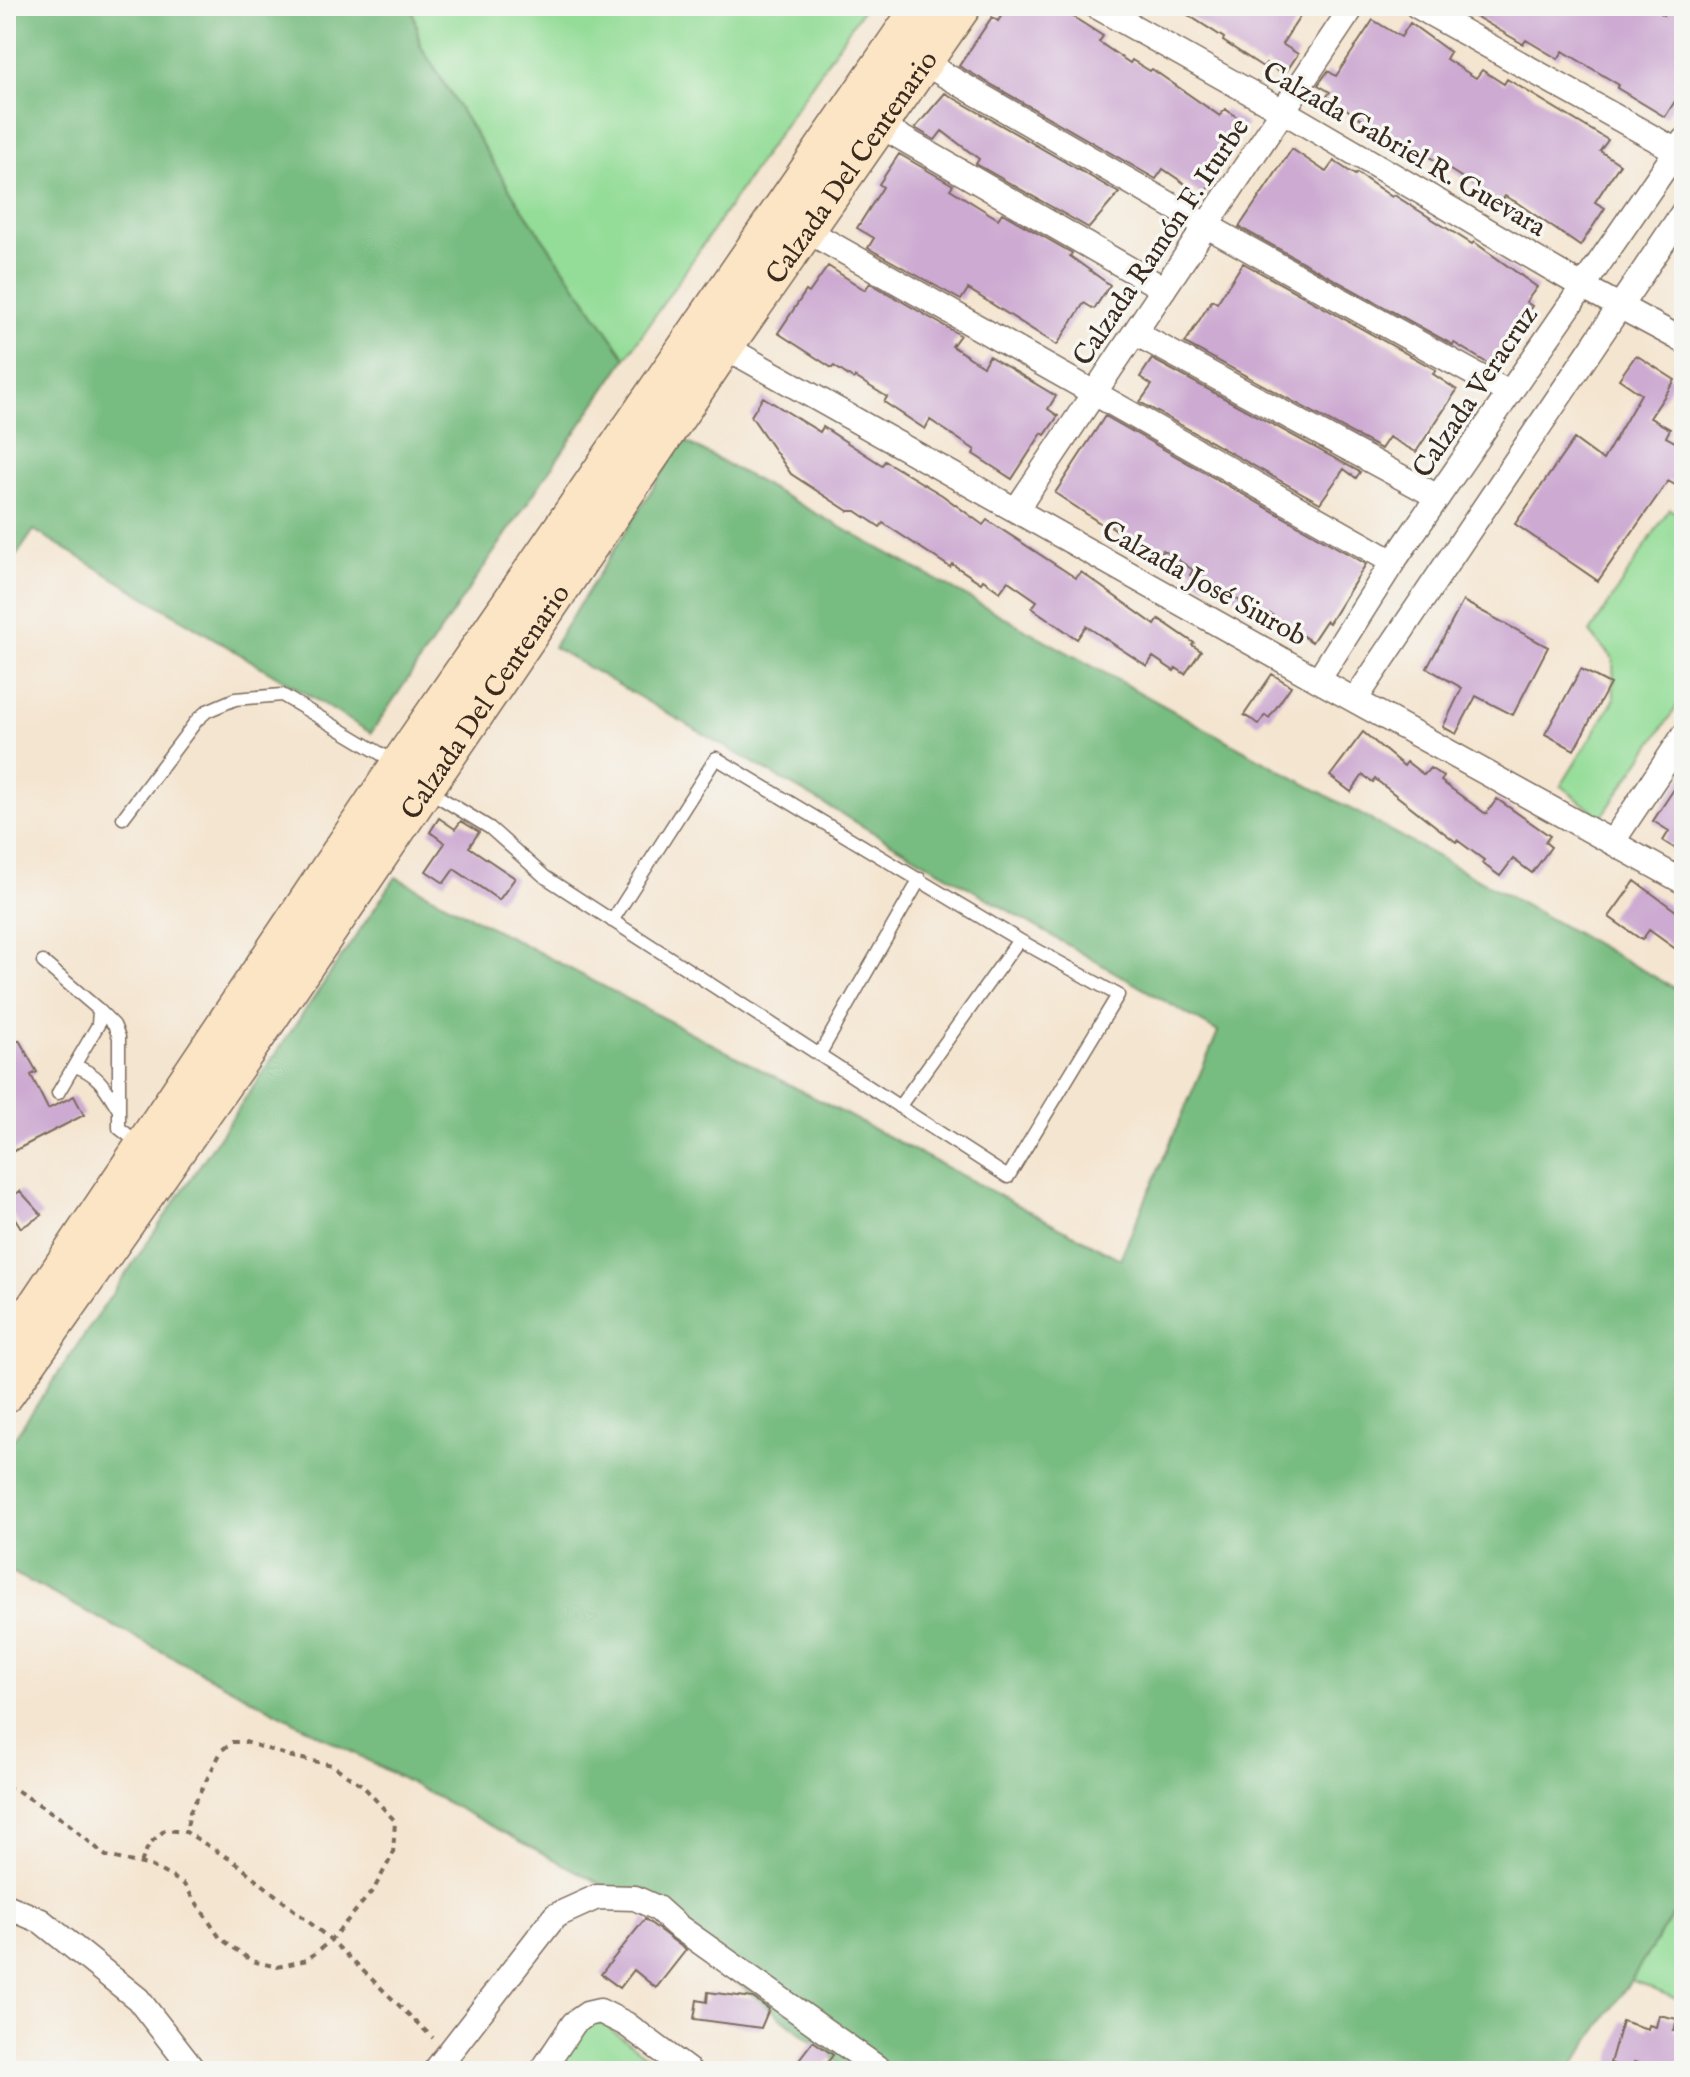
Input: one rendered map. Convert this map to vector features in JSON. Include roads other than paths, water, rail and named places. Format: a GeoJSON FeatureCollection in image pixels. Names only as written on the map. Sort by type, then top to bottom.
{"type":"FeatureCollection","features":[{"type":"Feature","properties":{"kind":"main road","name":"Calzada Del Centenario"},"geometry":{"type":"LineString","coordinates":[[6,1350],[144,1147],[412,777],[711,339],[921,6]]}},
{"type":"Feature","properties":{"kind":"main road","name":"Calzada Del Centenario"},"geometry":{"type":"LineString","coordinates":[[711,339],[806,230],[963,6]]}},
{"type":"Feature","properties":{"kind":"main road","name":"Calzada Del Centenario"},"geometry":{"type":"LineString","coordinates":[[6,1394],[260,1032],[412,777]]}},
{"type":"Feature","properties":{"kind":"street","name":"Calzada Gabriel R. Guevara"},"geometry":{"type":"LineString","coordinates":[[1096,6],[1283,111],[1620,308],[1684,341]]}},
{"type":"Feature","properties":{"kind":"street","name":"Calzada Ramón F. Iturbe"},"geometry":{"type":"LineString","coordinates":[[1016,510],[1353,6]]}},
{"type":"Feature","properties":{"kind":"street"},"geometry":{"type":"LineString","coordinates":[[1417,6],[1682,149]]}},
{"type":"Feature","properties":{"kind":"street"},"geometry":{"type":"LineString","coordinates":[[924,63],[1207,226],[1509,393]]}},
{"type":"Feature","properties":{"kind":"street"},"geometry":{"type":"LineString","coordinates":[[881,126],[1164,289]]}},
{"type":"Feature","properties":{"kind":"street","name":"Calzada Veracruz"},"geometry":{"type":"LineString","coordinates":[[1318,680],[1393,562],[1582,286],[1682,149]]}},
{"type":"Feature","properties":{"kind":"street"},"geometry":{"type":"LineString","coordinates":[[1355,700],[1684,211]]}},
{"type":"Feature","properties":{"kind":"street"},"geometry":{"type":"LineString","coordinates":[[806,230],[1393,562]]}},
{"type":"Feature","properties":{"kind":"street"},"geometry":{"type":"LineString","coordinates":[[1135,333],[1438,497]]}},
{"type":"Feature","properties":{"kind":"street","name":"Calzada José Siurob"},"geometry":{"type":"LineString","coordinates":[[711,339],[1684,882]]}},
{"type":"Feature","properties":{"kind":"street"},"geometry":{"type":"LineString","coordinates":[[1613,841],[1684,735]]}},
{"type":"Feature","properties":{"kind":"street"},"geometry":{"type":"LineString","coordinates":[[442,2062],[555,1916],[597,1897],[635,1898],[657,1908],[676,1925],[882,2071]]}},
{"type":"Feature","properties":{"kind":"street"},"geometry":{"type":"LineString","coordinates":[[6,1906],[41,1921],[138,1999],[194,2071]]}},
{"type":"Feature","properties":{"kind":"street"},"geometry":{"type":"LineString","coordinates":[[542,2071],[574,2023],[587,2014],[600,2011],[626,2024],[689,2071]]}},
{"type":"Feature","properties":{"kind":"lane"},"geometry":{"type":"LineString","coordinates":[[123,818],[207,711],[235,699],[282,695],[490,828],[545,877],[612,921],[899,1107],[1008,1177],[1118,995],[1019,940],[716,758],[612,921]]}},
{"type":"Feature","properties":{"kind":"lane"},"geometry":{"type":"LineString","coordinates":[[819,1055],[920,879]]}},
{"type":"Feature","properties":{"kind":"lane"},"geometry":{"type":"LineString","coordinates":[[899,1107],[1019,940]]}},
{"type":"Feature","properties":{"kind":"lane"},"geometry":{"type":"LineString","coordinates":[[43,962],[114,1025],[119,1037],[119,1128],[144,1147]]}},
{"type":"Feature","properties":{"kind":"lane"},"geometry":{"type":"LineString","coordinates":[[58,1093],[98,1025],[99,1010]]}},
{"type":"Feature","properties":{"kind":"lane"},"geometry":{"type":"LineString","coordinates":[[75,1066],[90,1071],[100,1079],[119,1110]]}}]}
